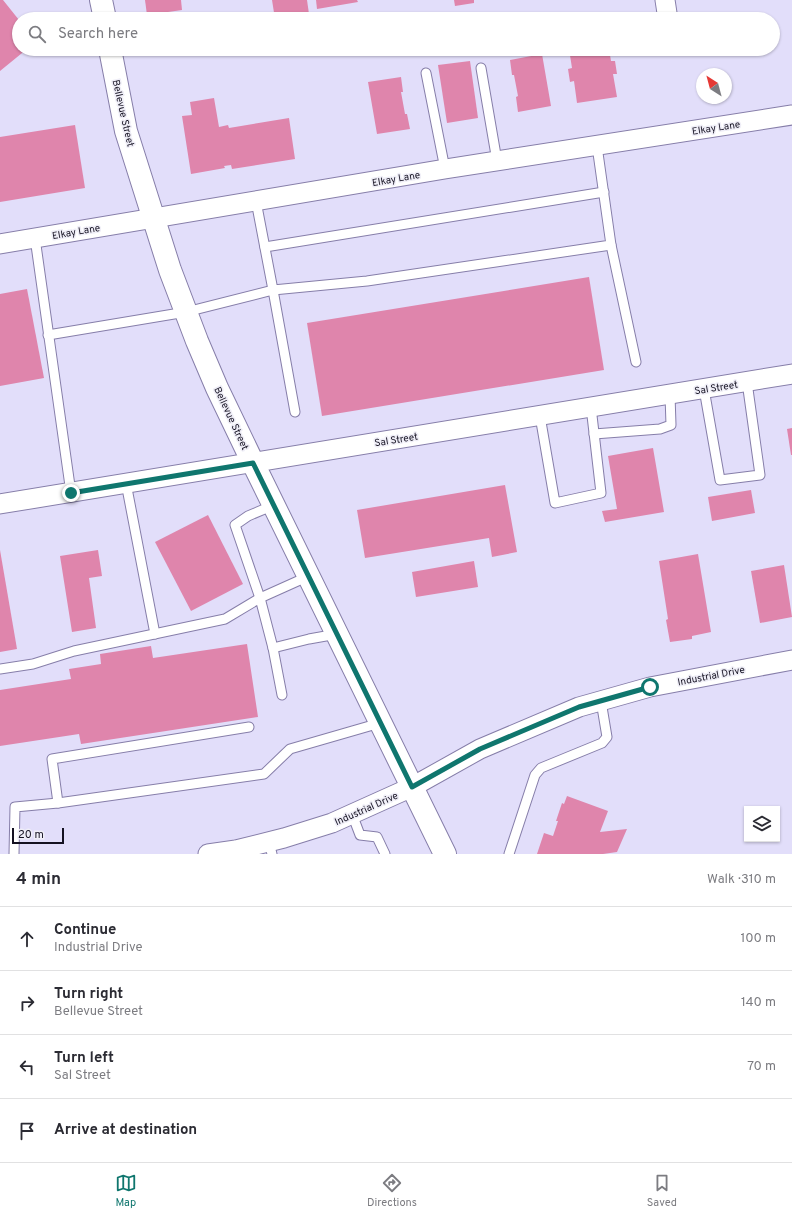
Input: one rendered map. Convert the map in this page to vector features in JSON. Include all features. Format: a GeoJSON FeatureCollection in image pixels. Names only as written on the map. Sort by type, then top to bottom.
{"type":"FeatureCollection","features":[{"type":"Feature","properties":{"kind":"street"},"geometry":{"type":"LineString","coordinates":[[101,0],[104,12]]}},
{"type":"Feature","properties":{"kind":"street","name":"Bellevue Street"},"geometry":{"type":"LineString","coordinates":[[111,56],[126,130],[170,270],[217,388],[445,854]]}},
{"type":"Feature","properties":{"kind":"street","name":"Elkay Lane"},"geometry":{"type":"LineString","coordinates":[[0,244],[445,169],[792,115]]}},
{"type":"Feature","properties":{"kind":"street","name":"Sal Street"},"geometry":{"type":"LineString","coordinates":[[0,504],[792,374]]}},
{"type":"Feature","properties":{"kind":"street","name":"Industrial Drive"},"geometry":{"type":"LineString","coordinates":[[208,854],[236,850],[270,848],[332,823],[412,787],[480,749],[579,707],[650,687],[792,660]]}},
{"type":"Feature","properties":{"kind":"lane"},"geometry":{"type":"LineString","coordinates":[[481,68],[497,161]]}},
{"type":"Feature","properties":{"kind":"lane"},"geometry":{"type":"LineString","coordinates":[[426,73],[445,169]]}},
{"type":"Feature","properties":{"kind":"lane"},"geometry":{"type":"LineString","coordinates":[[597,146],[611,245],[636,362]]}},
{"type":"Feature","properties":{"kind":"lane"},"geometry":{"type":"LineString","coordinates":[[265,247],[604,192]]}},
{"type":"Feature","properties":{"kind":"lane"},"geometry":{"type":"LineString","coordinates":[[256,201],[295,412]]}},
{"type":"Feature","properties":{"kind":"lane"},"geometry":{"type":"LineString","coordinates":[[35,238],[71,493]]}},
{"type":"Feature","properties":{"kind":"lane"},"geometry":{"type":"LineString","coordinates":[[48,336],[186,312],[273,290],[367,282],[611,245]]}},
{"type":"Feature","properties":{"kind":"lane"},"geometry":{"type":"LineString","coordinates":[[704,389],[720,480],[760,475],[747,382]]}},
{"type":"Feature","properties":{"kind":"lane"},"geometry":{"type":"LineString","coordinates":[[594,434],[660,429],[671,425],[670,394]]}},
{"type":"Feature","properties":{"kind":"lane"},"geometry":{"type":"LineString","coordinates":[[540,416],[555,503],[601,493],[591,408]]}},
{"type":"Feature","properties":{"kind":"lane"},"geometry":{"type":"LineString","coordinates":[[126,484],[155,634]]}},
{"type":"Feature","properties":{"kind":"lane"},"geometry":{"type":"LineString","coordinates":[[274,505],[248,516],[235,525],[260,598],[273,648],[282,695]]}},
{"type":"Feature","properties":{"kind":"lane"},"geometry":{"type":"LineString","coordinates":[[0,669],[33,664],[74,651],[225,619],[260,598],[308,576]]}},
{"type":"Feature","properties":{"kind":"lane"},"geometry":{"type":"LineString","coordinates":[[273,648],[337,634]]}},
{"type":"Feature","properties":{"kind":"lane"},"geometry":{"type":"LineString","coordinates":[[509,854],[535,775],[541,768],[602,742],[607,737],[601,701]]}},
{"type":"Feature","properties":{"kind":"lane"},"geometry":{"type":"LineString","coordinates":[[14,854],[15,807],[58,803],[264,774],[290,749],[380,723]]}},
{"type":"Feature","properties":{"kind":"lane"},"geometry":{"type":"LineString","coordinates":[[58,803],[52,759],[249,727]]}},
{"type":"Feature","properties":{"kind":"lane"},"geometry":{"type":"LineString","coordinates":[[352,814],[360,835],[377,837],[385,854]]}},
{"type":"Feature","properties":{"kind":"building"},"geometry":{"type":"Polygon","coordinates":[[[0,0],[3,0],[13,12],[12,56],[18,56],[0,71],[0,0]]]}},
{"type":"Feature","properties":{"kind":"building"},"geometry":{"type":"Polygon","coordinates":[[[145,0],[181,0],[182,10],[168,12],[147,12],[145,0]]]}},
{"type":"Feature","properties":{"kind":"building"},"geometry":{"type":"Polygon","coordinates":[[[272,0],[307,0],[309,12],[274,12],[272,0]]]}},
{"type":"Feature","properties":{"kind":"building"},"geometry":{"type":"Polygon","coordinates":[[[316,0],[357,0],[358,2],[317,9],[316,0]]]}},
{"type":"Feature","properties":{"kind":"building"},"geometry":{"type":"Polygon","coordinates":[[[454,0],[474,0],[474,3],[455,6],[454,0]]]}},
{"type":"Feature","properties":{"kind":"building"},"geometry":{"type":"Polygon","coordinates":[[[531,56],[542,56],[551,106],[518,112],[516,97],[518,96],[514,75],[512,75],[510,60],[531,56]]]}},
{"type":"Feature","properties":{"kind":"building"},"geometry":{"type":"Polygon","coordinates":[[[570,56],[610,56],[611,61],[615,61],[617,74],[613,74],[617,97],[577,103],[574,81],[570,82],[568,69],[572,68],[570,56]]]}},
{"type":"Feature","properties":{"kind":"building"},"geometry":{"type":"Polygon","coordinates":[[[470,61],[478,118],[447,123],[438,65],[470,61]]]}},
{"type":"Feature","properties":{"kind":"building"},"geometry":{"type":"Polygon","coordinates":[[[401,77],[403,92],[401,92],[405,114],[407,114],[410,129],[377,134],[368,82],[401,77]]]}},
{"type":"Feature","properties":{"kind":"building"},"geometry":{"type":"Polygon","coordinates":[[[214,98],[219,127],[228,125],[229,128],[289,118],[295,159],[232,169],[231,165],[224,166],[225,168],[191,174],[182,116],[192,115],[190,102],[214,98]]]}},
{"type":"Feature","properties":{"kind":"building"},"geometry":{"type":"Polygon","coordinates":[[[75,125],[85,188],[0,202],[0,137],[75,125]]]}},
{"type":"Feature","properties":{"kind":"building"},"geometry":{"type":"Polygon","coordinates":[[[589,277],[604,370],[322,416],[307,323],[589,277]]]}},
{"type":"Feature","properties":{"kind":"building"},"geometry":{"type":"Polygon","coordinates":[[[27,289],[44,378],[0,386],[0,294],[27,289]]]}},
{"type":"Feature","properties":{"kind":"building"},"geometry":{"type":"Polygon","coordinates":[[[792,428],[792,455],[791,455],[787,429],[792,428]]]}},
{"type":"Feature","properties":{"kind":"building"},"geometry":{"type":"Polygon","coordinates":[[[653,448],[664,512],[605,522],[602,511],[617,509],[608,456],[653,448]]]}},
{"type":"Feature","properties":{"kind":"building"},"geometry":{"type":"Polygon","coordinates":[[[505,485],[517,552],[492,557],[489,538],[365,558],[357,510],[505,485]]]}},
{"type":"Feature","properties":{"kind":"building"},"geometry":{"type":"Polygon","coordinates":[[[751,490],[755,513],[712,521],[708,497],[751,490]]]}},
{"type":"Feature","properties":{"kind":"building"},"geometry":{"type":"Polygon","coordinates":[[[208,515],[243,584],[191,611],[155,542],[208,515]]]}},
{"type":"Feature","properties":{"kind":"building"},"geometry":{"type":"Polygon","coordinates":[[[0,550],[17,649],[0,652],[0,550]]]}},
{"type":"Feature","properties":{"kind":"building"},"geometry":{"type":"Polygon","coordinates":[[[98,550],[102,576],[89,578],[96,628],[72,632],[60,556],[98,550]]]}},
{"type":"Feature","properties":{"kind":"building"},"geometry":{"type":"Polygon","coordinates":[[[698,554],[711,632],[692,636],[692,639],[670,642],[659,561],[698,554]]]}},
{"type":"Feature","properties":{"kind":"building"},"geometry":{"type":"Polygon","coordinates":[[[474,561],[478,587],[416,597],[412,572],[474,561]]]}},
{"type":"Feature","properties":{"kind":"building"},"geometry":{"type":"Polygon","coordinates":[[[784,565],[792,617],[760,623],[751,571],[784,565]]]}},
{"type":"Feature","properties":{"kind":"building"},"geometry":{"type":"Polygon","coordinates":[[[247,644],[258,717],[81,744],[79,734],[0,746],[0,690],[71,679],[69,669],[101,664],[100,654],[151,646],[153,658],[247,644]]]}},
{"type":"Feature","properties":{"kind":"building"},"geometry":{"type":"Polygon","coordinates":[[[567,796],[608,811],[600,832],[627,829],[617,852],[603,854],[537,854],[544,833],[553,836],[562,803],[564,804],[567,796]]]}},
{"type":"Feature","properties":{"kind":"route"},"geometry":{"type":"LineString","coordinates":[[71,493],[253,463],[412,787],[480,749],[579,707],[650,687]]}}]}
